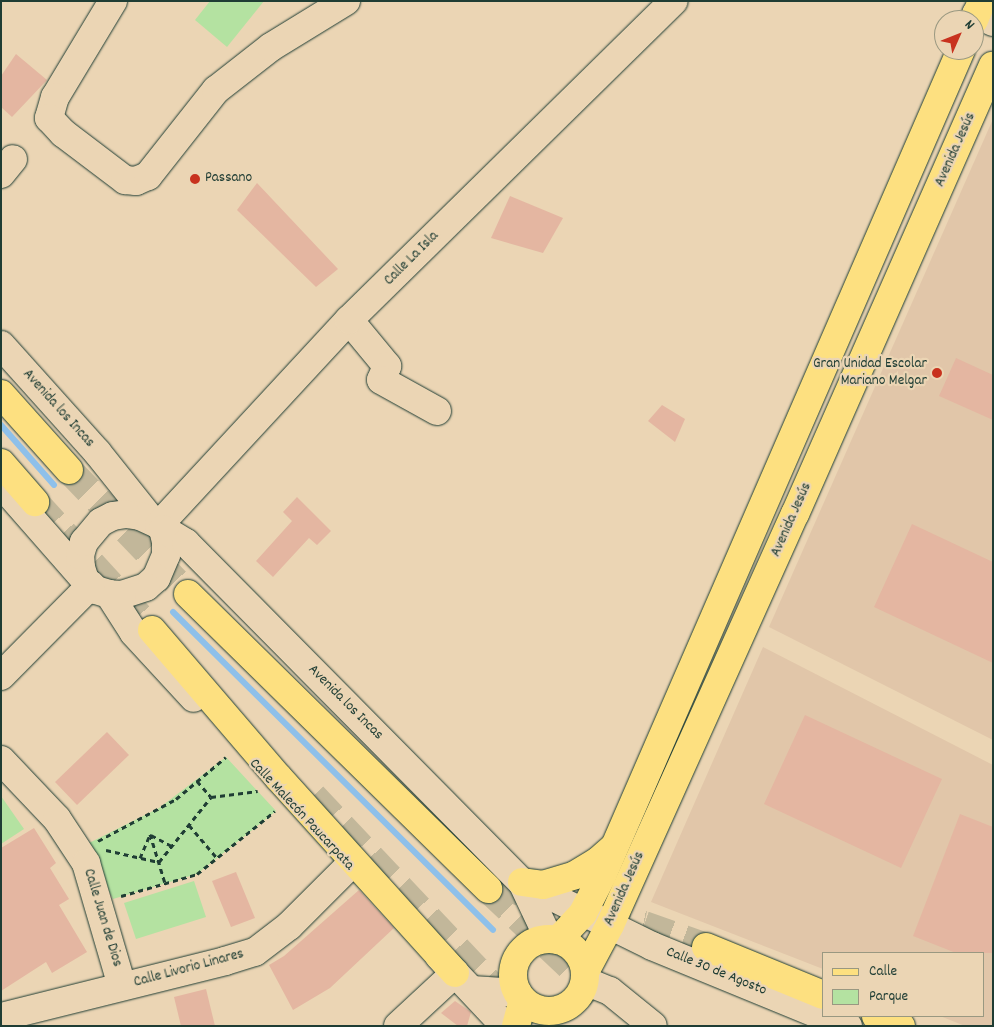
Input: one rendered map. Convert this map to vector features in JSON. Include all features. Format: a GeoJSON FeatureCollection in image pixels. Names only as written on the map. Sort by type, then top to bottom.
{"type":"FeatureCollection","features":[{"type":"Feature","properties":{"kind":"main road","name":"Avenida Jesús"},"geometry":{"type":"LineString","coordinates":[[553,940],[584,913],[602,876],[768,498],[957,60]]}},
{"type":"Feature","properties":{"kind":"main road","name":"Avenida Jesús"},"geometry":{"type":"LineString","coordinates":[[585,976],[610,925],[795,514],[993,66]]}},
{"type":"Feature","properties":{"kind":"main road"},"geometry":{"type":"LineString","coordinates":[[1,394],[69,470]]}},
{"type":"Feature","properties":{"kind":"main road"},"geometry":{"type":"LineString","coordinates":[[1,463],[35,502]]}},
{"type":"Feature","properties":{"kind":"main road"},"geometry":{"type":"LineString","coordinates":[[768,498],[795,514]]}},
{"type":"Feature","properties":{"kind":"main road"},"geometry":{"type":"LineString","coordinates":[[188,594],[451,854],[492,885]]}},
{"type":"Feature","properties":{"kind":"main road"},"geometry":{"type":"LineString","coordinates":[[313,796],[152,630],[278,777],[464,981]]}},
{"type":"Feature","properties":{"kind":"main road"},"geometry":{"type":"LineString","coordinates":[[674,712],[700,723]]}},
{"type":"Feature","properties":{"kind":"main road"},"geometry":{"type":"LineString","coordinates":[[522,882],[543,885],[575,875],[598,861],[614,847]]}},
{"type":"Feature","properties":{"kind":"main road"},"geometry":{"type":"LineString","coordinates":[[516,1026],[520,996],[513,976],[517,958],[530,945],[553,940]]}},
{"type":"Feature","properties":{"kind":"main road","name":"Avenida los Incas"},"geometry":{"type":"LineString","coordinates":[[553,940],[575,950],[581,960],[585,976]]}},
{"type":"Feature","properties":{"kind":"main road"},"geometry":{"type":"LineString","coordinates":[[706,947],[822,995]]}},
{"type":"Feature","properties":{"kind":"main road"},"geometry":{"type":"LineString","coordinates":[[520,996],[532,1007],[560,1017],[578,997],[585,976]]}},
{"type":"Feature","properties":{"kind":"main road"},"geometry":{"type":"LineString","coordinates":[[878,1017],[901,1026]]}},
{"type":"Feature","properties":{"kind":"street"},"geometry":{"type":"LineString","coordinates":[[113,1],[55,97],[49,118],[63,133],[125,180],[136,181],[148,176],[216,90],[271,47],[346,1]]}},
{"type":"Feature","properties":{"kind":"street","name":"Calle La Isla"},"geometry":{"type":"LineString","coordinates":[[158,525],[349,320],[674,1]]}},
{"type":"Feature","properties":{"kind":"street"},"geometry":{"type":"LineString","coordinates":[[349,320],[388,366],[381,380],[436,411]]}},
{"type":"Feature","properties":{"kind":"street","name":"Avenida los Incas"},"geometry":{"type":"LineString","coordinates":[[1,345],[97,452],[158,525],[186,543],[522,882],[553,940]]}},
{"type":"Feature","properties":{"kind":"street"},"geometry":{"type":"LineString","coordinates":[[1,484],[95,586],[135,593],[146,587],[156,578],[166,555],[166,542],[158,525],[140,516],[126,514],[113,516],[101,522],[84,542],[80,555],[81,568],[95,586]]}},
{"type":"Feature","properties":{"kind":"street"},"geometry":{"type":"LineString","coordinates":[[3,668],[95,586]]}},
{"type":"Feature","properties":{"kind":"street","name":"Calle Malecón Paucarpata"},"geometry":{"type":"LineString","coordinates":[[95,586],[134,633],[348,867],[464,981],[505,1026]]}},
{"type":"Feature","properties":{"kind":"street","name":"Calle Juan de Dios"},"geometry":{"type":"LineString","coordinates":[[1,760],[57,819],[86,863],[122,986]]}},
{"type":"Feature","properties":{"kind":"street","name":"Calle Livorio Linares"},"geometry":{"type":"LineString","coordinates":[[1,1017],[255,952],[290,926],[348,867]]}},
{"type":"Feature","properties":{"kind":"street","name":"Avenida los Incas"},"geometry":{"type":"LineString","coordinates":[[522,882],[610,925]]}},
{"type":"Feature","properties":{"kind":"street","name":"Calle 30 de Agosto"},"geometry":{"type":"LineString","coordinates":[[610,925],[652,946],[822,1016]]}},
{"type":"Feature","properties":{"kind":"street"},"geometry":{"type":"LineString","coordinates":[[585,976],[610,991],[653,1026]]}},
{"type":"Feature","properties":{"kind":"street"},"geometry":{"type":"LineString","coordinates":[[398,1026],[464,981],[520,996]]}},
{"type":"Feature","properties":{"kind":"street","name":"Calle 30 de Agosto"},"geometry":{"type":"LineString","coordinates":[[826,1017],[848,1026]]}},
{"type":"Feature","properties":{"kind":"path"},"geometry":{"type":"LineString","coordinates":[[97,842],[176,799],[226,757]]}},
{"type":"Feature","properties":{"kind":"path"},"geometry":{"type":"LineString","coordinates":[[198,781],[211,797]]}},
{"type":"Feature","properties":{"kind":"path"},"geometry":{"type":"LineString","coordinates":[[159,862],[211,797],[258,790],[264,797]]}},
{"type":"Feature","properties":{"kind":"path"},"geometry":{"type":"LineString","coordinates":[[113,898],[197,874],[276,812],[270,804]]}},
{"type":"Feature","properties":{"kind":"path"},"geometry":{"type":"LineString","coordinates":[[189,825],[216,858]]}},
{"type":"Feature","properties":{"kind":"path"},"geometry":{"type":"LineString","coordinates":[[150,834],[172,846]]}},
{"type":"Feature","properties":{"kind":"path"},"geometry":{"type":"LineString","coordinates":[[150,834],[164,883]]}},
{"type":"Feature","properties":{"kind":"path"},"geometry":{"type":"LineString","coordinates":[[140,858],[150,834]]}},
{"type":"Feature","properties":{"kind":"path"},"geometry":{"type":"LineString","coordinates":[[97,848],[159,862]]}},
{"type":"Feature","properties":{"kind":"shaded area","name":"Gran Unidad Escolar Mariano Melgar"},"geometry":{"type":"Polygon","coordinates":[[[993,119],[993,740],[769,627],[993,119]]]}},
{"type":"Feature","properties":{"kind":"shaded area"},"geometry":{"type":"Polygon","coordinates":[[[763,647],[993,765],[993,1026],[965,1026],[942,1017],[984,1017],[984,952],[822,952],[822,969],[651,902],[763,647]]]}},
{"type":"Feature","properties":{"kind":"green space"},"geometry":{"type":"Polygon","coordinates":[[[210,1],[264,1],[227,47],[195,20],[210,1]]]}},
{"type":"Feature","properties":{"kind":"green space"},"geometry":{"type":"Polygon","coordinates":[[[226,757],[276,811],[197,874],[113,899],[85,845],[159,808],[226,757]]]}},
{"type":"Feature","properties":{"kind":"green space"},"geometry":{"type":"Polygon","coordinates":[[[1,796],[24,829],[1,844],[1,796]]]}},
{"type":"Feature","properties":{"kind":"green space"},"geometry":{"type":"Polygon","coordinates":[[[194,881],[206,917],[136,939],[124,903],[194,881]]]}},
{"type":"Feature","properties":{"kind":"building"},"geometry":{"type":"Polygon","coordinates":[[[16,54],[47,80],[12,117],[1,107],[1,76],[16,54]]]}},
{"type":"Feature","properties":{"kind":"building"},"geometry":{"type":"Polygon","coordinates":[[[257,183],[338,269],[316,287],[237,210],[257,183]]]}},
{"type":"Feature","properties":{"kind":"building"},"geometry":{"type":"Polygon","coordinates":[[[510,196],[563,218],[543,253],[491,238],[510,196]]]}},
{"type":"Feature","properties":{"kind":"building"},"geometry":{"type":"Polygon","coordinates":[[[956,358],[993,375],[993,420],[939,396],[956,358]]]}},
{"type":"Feature","properties":{"kind":"building"},"geometry":{"type":"Polygon","coordinates":[[[662,405],[685,419],[675,442],[648,421],[662,405]]]}},
{"type":"Feature","properties":{"kind":"building"},"geometry":{"type":"Polygon","coordinates":[[[297,497],[331,531],[317,545],[309,538],[273,577],[256,561],[292,521],[283,512],[297,497]]]}},
{"type":"Feature","properties":{"kind":"building"},"geometry":{"type":"Polygon","coordinates":[[[912,524],[993,562],[993,663],[874,607],[912,524]]]}},
{"type":"Feature","properties":{"kind":"building"},"geometry":{"type":"Polygon","coordinates":[[[805,715],[942,779],[901,868],[764,804],[805,715]]]}},
{"type":"Feature","properties":{"kind":"building"},"geometry":{"type":"Polygon","coordinates":[[[107,732],[129,755],[77,805],[55,782],[107,732]]]}},
{"type":"Feature","properties":{"kind":"building"},"geometry":{"type":"Polygon","coordinates":[[[960,814],[993,827],[993,953],[953,952],[913,936],[960,814]]]}},
{"type":"Feature","properties":{"kind":"building"},"geometry":{"type":"Polygon","coordinates":[[[34,828],[56,863],[50,868],[69,899],[59,905],[87,952],[52,973],[46,962],[1,991],[1,848],[34,828]]]}},
{"type":"Feature","properties":{"kind":"building"},"geometry":{"type":"Polygon","coordinates":[[[236,872],[255,918],[231,927],[212,881],[236,872]]]}},
{"type":"Feature","properties":{"kind":"building"},"geometry":{"type":"Polygon","coordinates":[[[359,890],[394,928],[330,988],[293,1010],[269,965],[284,956],[359,890]]]}},
{"type":"Feature","properties":{"kind":"building"},"geometry":{"type":"Polygon","coordinates":[[[206,989],[215,1026],[181,1026],[174,997],[206,989]]]}},
{"type":"Feature","properties":{"kind":"building"},"geometry":{"type":"Polygon","coordinates":[[[455,1001],[471,1012],[467,1026],[458,1026],[441,1013],[455,1001]]]}},
{"type":"Feature","properties":{"kind":"waterway"},"geometry":{"type":"LineString","coordinates":[[1,425],[54,485]]}},
{"type":"Feature","properties":{"kind":"waterway"},"geometry":{"type":"LineString","coordinates":[[173,612],[493,930]]}},
{"type":"Feature","properties":{"kind":"tunnel"},"geometry":{"type":"LineString","coordinates":[[69,470],[188,594]]}},
{"type":"Feature","properties":{"kind":"tunnel"},"geometry":{"type":"LineString","coordinates":[[35,502],[152,630]]}},
{"type":"Feature","properties":{"kind":"tunnel"},"geometry":{"type":"LineString","coordinates":[[313,796],[509,1004]]}},
{"type":"Feature","properties":{"kind":"tunnel"},"geometry":{"type":"LineString","coordinates":[[495,882],[541,900]]}},
{"type":"Feature","properties":{"kind":"tunnel"},"geometry":{"type":"LineString","coordinates":[[488,889],[600,995]]}},
{"type":"Feature","properties":{"kind":"tunnel"},"geometry":{"type":"LineString","coordinates":[[602,916],[644,925],[706,947]]}},
{"type":"Feature","properties":{"kind":"place","name":"Passano"},"geometry":{"type":"Point","coordinates":[195,179]}},
{"type":"Feature","properties":{"kind":"place","name":"Gran Unidad Escolar Mariano Melgar"},"geometry":{"type":"Point","coordinates":[937,373]}}]}
